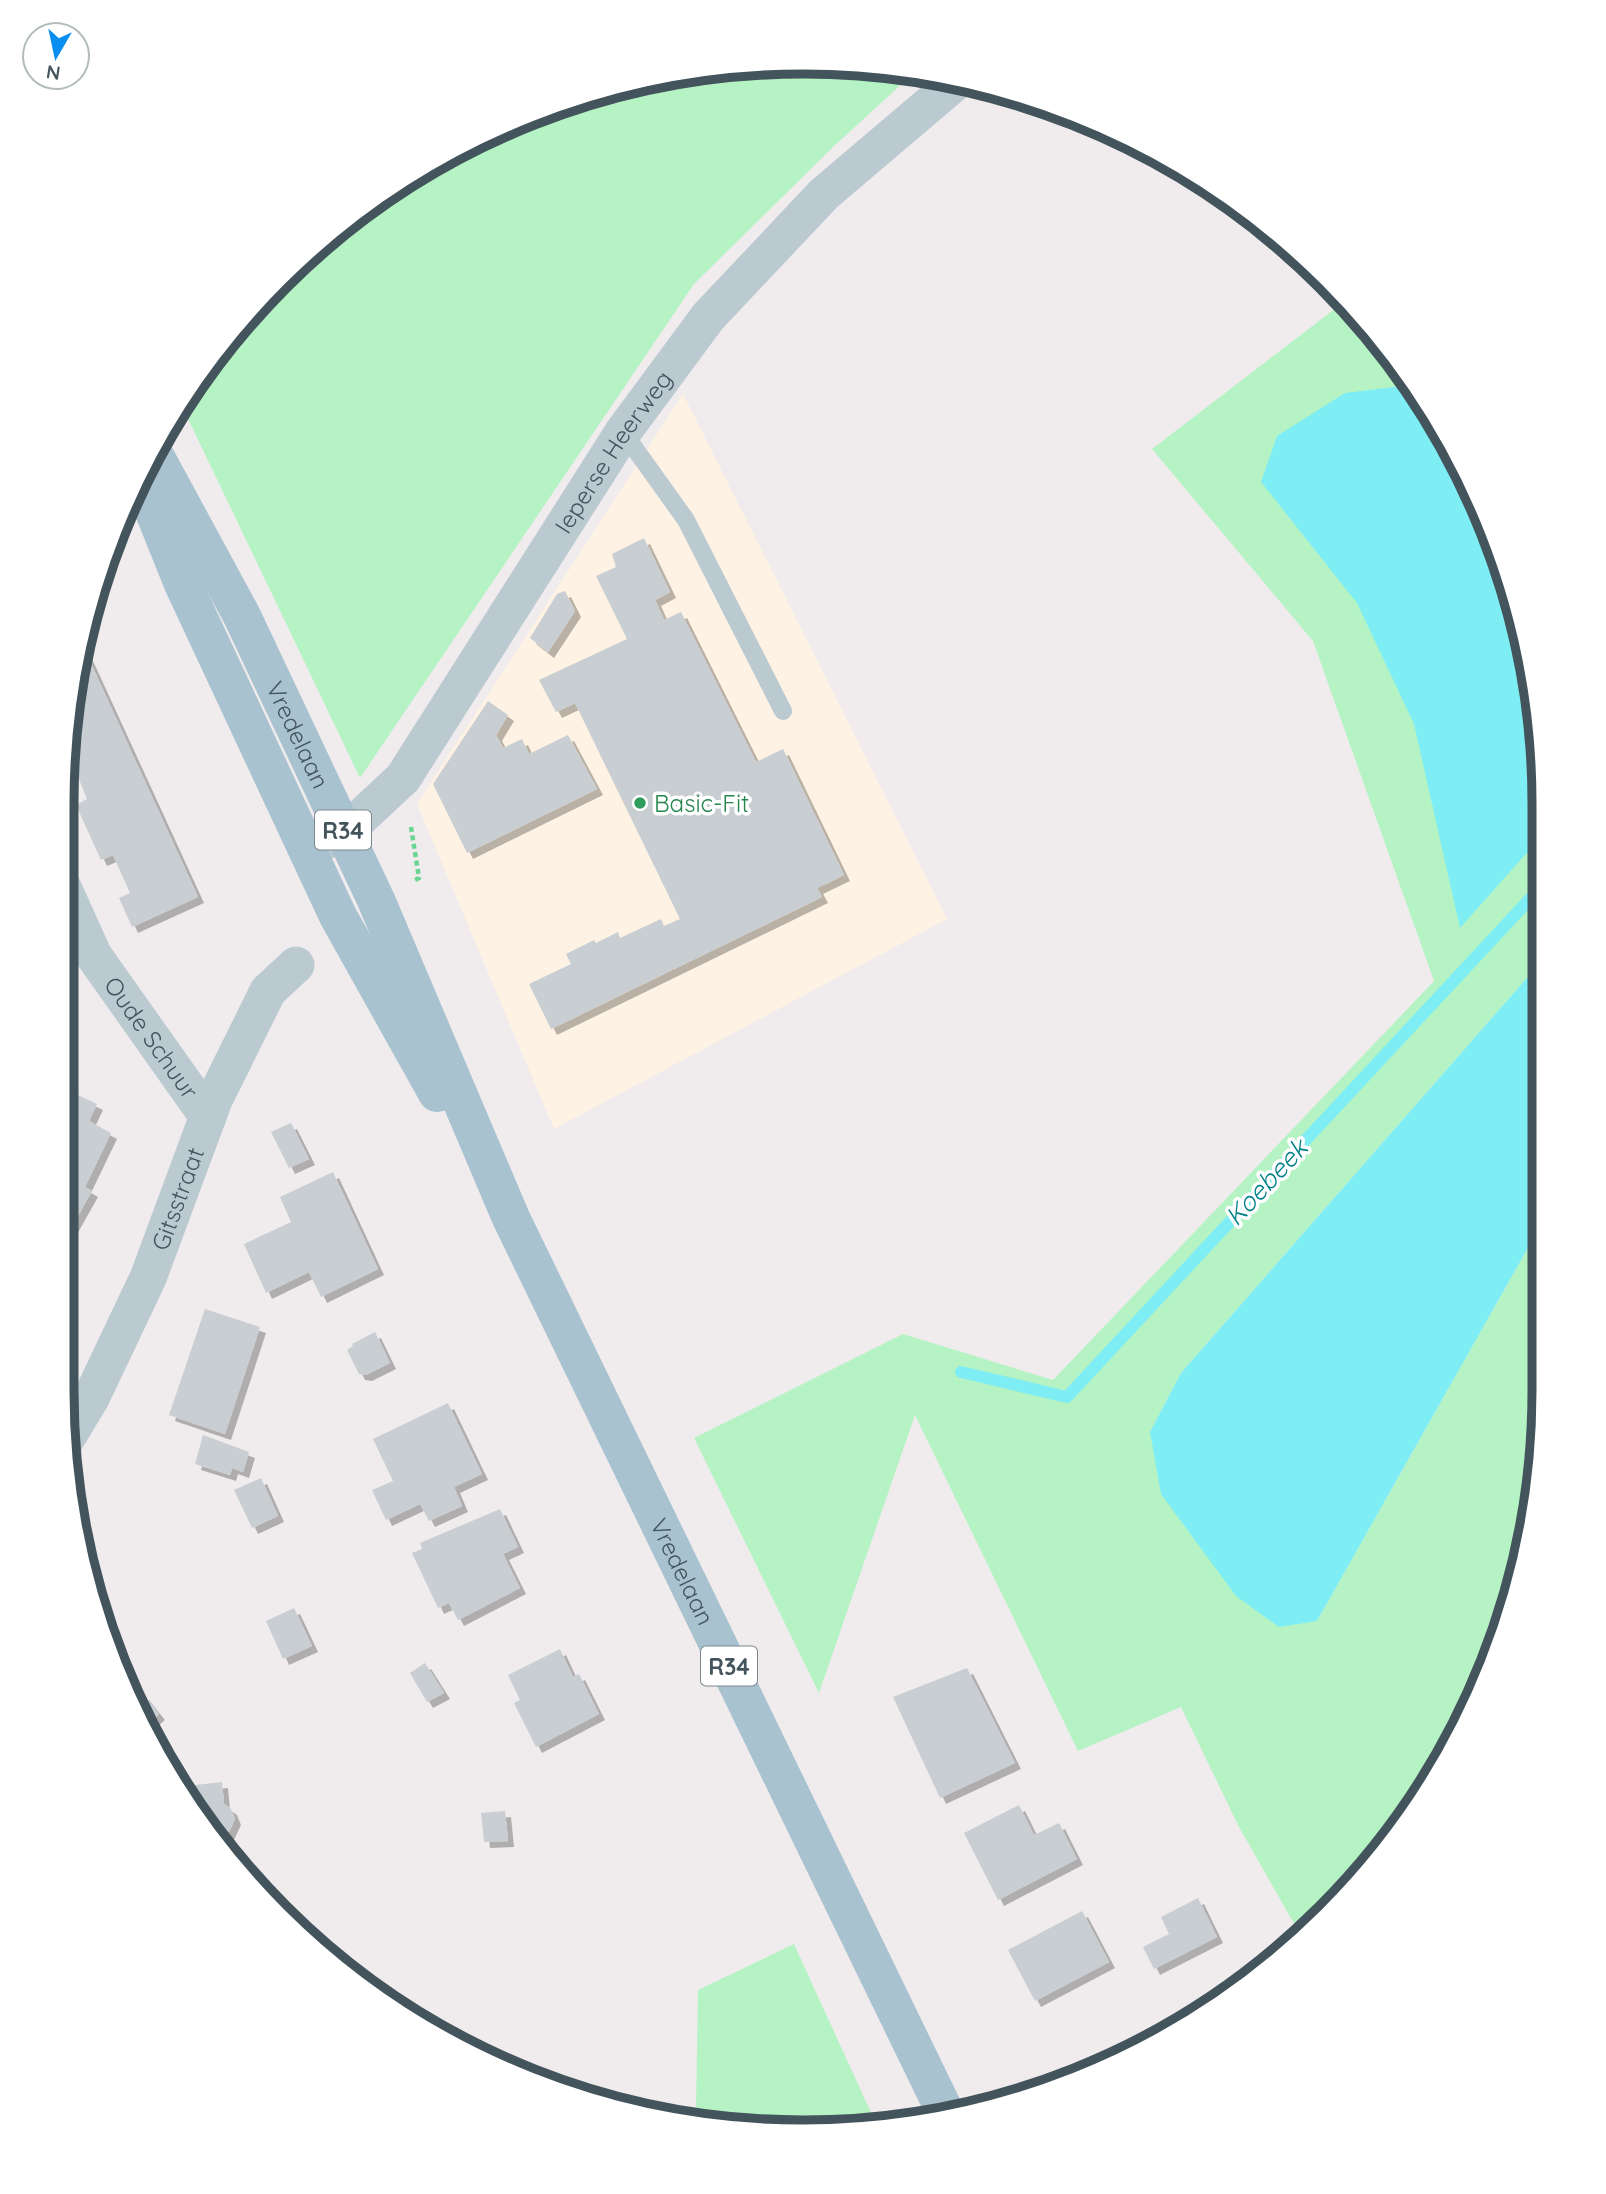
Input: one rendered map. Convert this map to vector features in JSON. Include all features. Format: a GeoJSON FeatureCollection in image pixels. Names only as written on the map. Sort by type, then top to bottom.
{"type":"FeatureCollection","features":[{"type":"Feature","properties":{"kind":"main road","name":"Vredelaan"},"geometry":{"type":"LineString","coordinates":[[158,462],[242,616],[376,900],[512,1218],[942,2106]]}},
{"type":"Feature","properties":{"kind":"main road","name":"Vredelaan"},"geometry":{"type":"LineString","coordinates":[[145,489],[183,584],[338,916],[412,1053],[512,1218]]}},
{"type":"Feature","properties":{"kind":"street","name":"Ieperse Heerweg"},"geometry":{"type":"LineString","coordinates":[[307,849],[344,833],[403,778],[624,432],[708,317],[824,194],[948,89]]}},
{"type":"Feature","properties":{"kind":"street","name":"Oude Schuur"},"geometry":{"type":"LineString","coordinates":[[73,910],[94,956],[208,1117]]}},
{"type":"Feature","properties":{"kind":"street","name":"Gitsstraat"},"geometry":{"type":"LineString","coordinates":[[74,1426],[91,1398],[148,1278],[208,1117],[268,991],[296,965]]}},
{"type":"Feature","properties":{"kind":"lane"},"geometry":{"type":"LineString","coordinates":[[624,432],[686,520],[782,711]]}},
{"type":"Feature","properties":{"kind":"path"},"geometry":{"type":"LineString","coordinates":[[376,900],[419,878],[403,778]]}},
{"type":"Feature","properties":{"kind":"shaded area"},"geometry":{"type":"Polygon","coordinates":[[[683,394],[947,919],[554,1129],[417,804],[683,394]]]}},
{"type":"Feature","properties":{"kind":"green space"},"geometry":{"type":"Polygon","coordinates":[[[803,74],[851,75],[905,81],[833,147],[694,284],[360,778],[186,414],[224,359],[287,287],[359,224],[438,171],[524,129],[614,98],[708,80],[803,74]]]}},
{"type":"Feature","properties":{"kind":"green space"},"geometry":{"type":"Polygon","coordinates":[[[1337,307],[1382,359],[1410,398],[1435,438],[1477,524],[1508,614],[1526,708],[1531,755],[1532,972],[1181,1373],[1150,1432],[1317,1621],[1532,1241],[1531,1439],[1518,1533],[1508,1580],[1494,1625],[1457,1714],[1410,1796],[1351,1872],[1296,1928],[1238,1825],[1181,1707],[1078,1751],[915,1415],[819,1693],[694,1438],[903,1334],[1053,1380],[1434,981],[1313,641],[1152,449],[1337,307]]]}},
{"type":"Feature","properties":{"kind":"green space"},"geometry":{"type":"Polygon","coordinates":[[[794,1944],[873,2117],[755,2119],[693,2111],[696,2109],[698,1990],[794,1944]]]}},
{"type":"Feature","properties":{"kind":"water"},"geometry":{"type":"Polygon","coordinates":[[[1401,386],[1435,438],[1457,480],[1477,524],[1508,614],[1526,708],[1531,755],[1532,847],[1460,928],[1414,724],[1357,603],[1261,482],[1277,436],[1345,393],[1401,386]]]}},
{"type":"Feature","properties":{"kind":"water"},"geometry":{"type":"Polygon","coordinates":[[[1532,972],[1532,1241],[1317,1621],[1279,1627],[1236,1596],[1161,1494],[1150,1432],[1181,1373],[1532,972]]]}},
{"type":"Feature","properties":{"kind":"building"},"geometry":{"type":"Polygon","coordinates":[[[644,538],[670,592],[655,600],[664,620],[681,612],[756,762],[783,749],[844,875],[817,888],[822,897],[551,1029],[529,984],[571,964],[566,954],[594,940],[596,943],[618,932],[620,938],[661,919],[664,926],[680,919],[575,703],[556,712],[539,680],[627,639],[596,576],[616,567],[612,554],[644,538]]]}},
{"type":"Feature","properties":{"kind":"building"},"geometry":{"type":"Polygon","coordinates":[[[565,591],[575,611],[548,652],[530,638],[557,594],[565,591]]]}},
{"type":"Feature","properties":{"kind":"building"},"geometry":{"type":"Polygon","coordinates":[[[89,658],[198,897],[132,927],[119,898],[130,893],[113,855],[101,860],[76,805],[87,799],[74,768],[80,708],[89,658]]]}},
{"type":"Feature","properties":{"kind":"building"},"geometry":{"type":"Polygon","coordinates":[[[488,701],[508,715],[496,735],[503,748],[522,739],[529,754],[568,735],[597,789],[467,853],[433,784],[488,701]]]}},
{"type":"Feature","properties":{"kind":"building"},"geometry":{"type":"Polygon","coordinates":[[[73,1093],[97,1104],[89,1121],[111,1133],[85,1187],[92,1191],[73,1225],[73,1093]]]}},
{"type":"Feature","properties":{"kind":"building"},"geometry":{"type":"Polygon","coordinates":[[[291,1123],[309,1159],[289,1168],[271,1132],[291,1123]]]}},
{"type":"Feature","properties":{"kind":"building"},"geometry":{"type":"Polygon","coordinates":[[[333,1172],[378,1269],[321,1297],[309,1272],[266,1293],[244,1244],[291,1222],[280,1197],[333,1172]]]}},
{"type":"Feature","properties":{"kind":"building"},"geometry":{"type":"Polygon","coordinates":[[[205,1309],[260,1327],[225,1434],[169,1415],[205,1309]]]}},
{"type":"Feature","properties":{"kind":"building"},"geometry":{"type":"Polygon","coordinates":[[[375,1332],[390,1363],[366,1375],[359,1374],[347,1350],[352,1344],[375,1332]]]}},
{"type":"Feature","properties":{"kind":"building"},"geometry":{"type":"Polygon","coordinates":[[[448,1403],[482,1474],[454,1487],[462,1506],[429,1521],[420,1504],[386,1520],[372,1490],[393,1481],[373,1439],[448,1403]]]}},
{"type":"Feature","properties":{"kind":"building"},"geometry":{"type":"Polygon","coordinates":[[[203,1435],[249,1452],[243,1472],[232,1468],[230,1475],[195,1464],[203,1435]]]}},
{"type":"Feature","properties":{"kind":"building"},"geometry":{"type":"Polygon","coordinates":[[[261,1478],[278,1516],[252,1528],[234,1490],[261,1478]]]}},
{"type":"Feature","properties":{"kind":"building"},"geometry":{"type":"Polygon","coordinates":[[[500,1509],[518,1547],[503,1554],[520,1588],[458,1620],[449,1603],[438,1608],[412,1553],[422,1549],[420,1543],[500,1509]]]}},
{"type":"Feature","properties":{"kind":"building"},"geometry":{"type":"Polygon","coordinates":[[[294,1608],[312,1646],[283,1659],[266,1621],[294,1608]]]}},
{"type":"Feature","properties":{"kind":"building"},"geometry":{"type":"Polygon","coordinates":[[[560,1649],[573,1677],[579,1674],[599,1714],[536,1747],[514,1703],[520,1700],[508,1675],[560,1649]]]}},
{"type":"Feature","properties":{"kind":"building"},"geometry":{"type":"Polygon","coordinates":[[[425,1663],[444,1693],[427,1702],[410,1673],[425,1663]]]}},
{"type":"Feature","properties":{"kind":"building"},"geometry":{"type":"Polygon","coordinates":[[[967,1668],[1015,1763],[940,1798],[893,1697],[967,1668]]]}},
{"type":"Feature","properties":{"kind":"building"},"geometry":{"type":"Polygon","coordinates":[[[143,1694],[159,1714],[152,1720],[149,1714],[141,1696],[143,1694]]]}},
{"type":"Feature","properties":{"kind":"building"},"geometry":{"type":"Polygon","coordinates":[[[222,1782],[224,1804],[231,1809],[235,1819],[228,1834],[229,1841],[196,1796],[190,1786],[222,1782]]]}},
{"type":"Feature","properties":{"kind":"building"},"geometry":{"type":"Polygon","coordinates":[[[1019,1805],[1034,1835],[1059,1823],[1077,1859],[998,1900],[964,1833],[1019,1805]]]}},
{"type":"Feature","properties":{"kind":"building"},"geometry":{"type":"Polygon","coordinates":[[[505,1811],[508,1841],[484,1842],[481,1813],[505,1811]]]}},
{"type":"Feature","properties":{"kind":"building"},"geometry":{"type":"Polygon","coordinates":[[[1198,1898],[1217,1937],[1154,1969],[1143,1947],[1169,1934],[1161,1917],[1198,1898]]]}},
{"type":"Feature","properties":{"kind":"building"},"geometry":{"type":"Polygon","coordinates":[[[1082,1911],[1109,1962],[1035,2001],[1008,1950],[1082,1911]]]}},
{"type":"Feature","properties":{"kind":"waterway","name":"Koebeek"},"geometry":{"type":"LineString","coordinates":[[961,1372],[1067,1397],[1532,897]]}},
{"type":"Feature","properties":{"kind":"place","name":"Basic-Fit"},"geometry":{"type":"Point","coordinates":[640,803]}}]}
